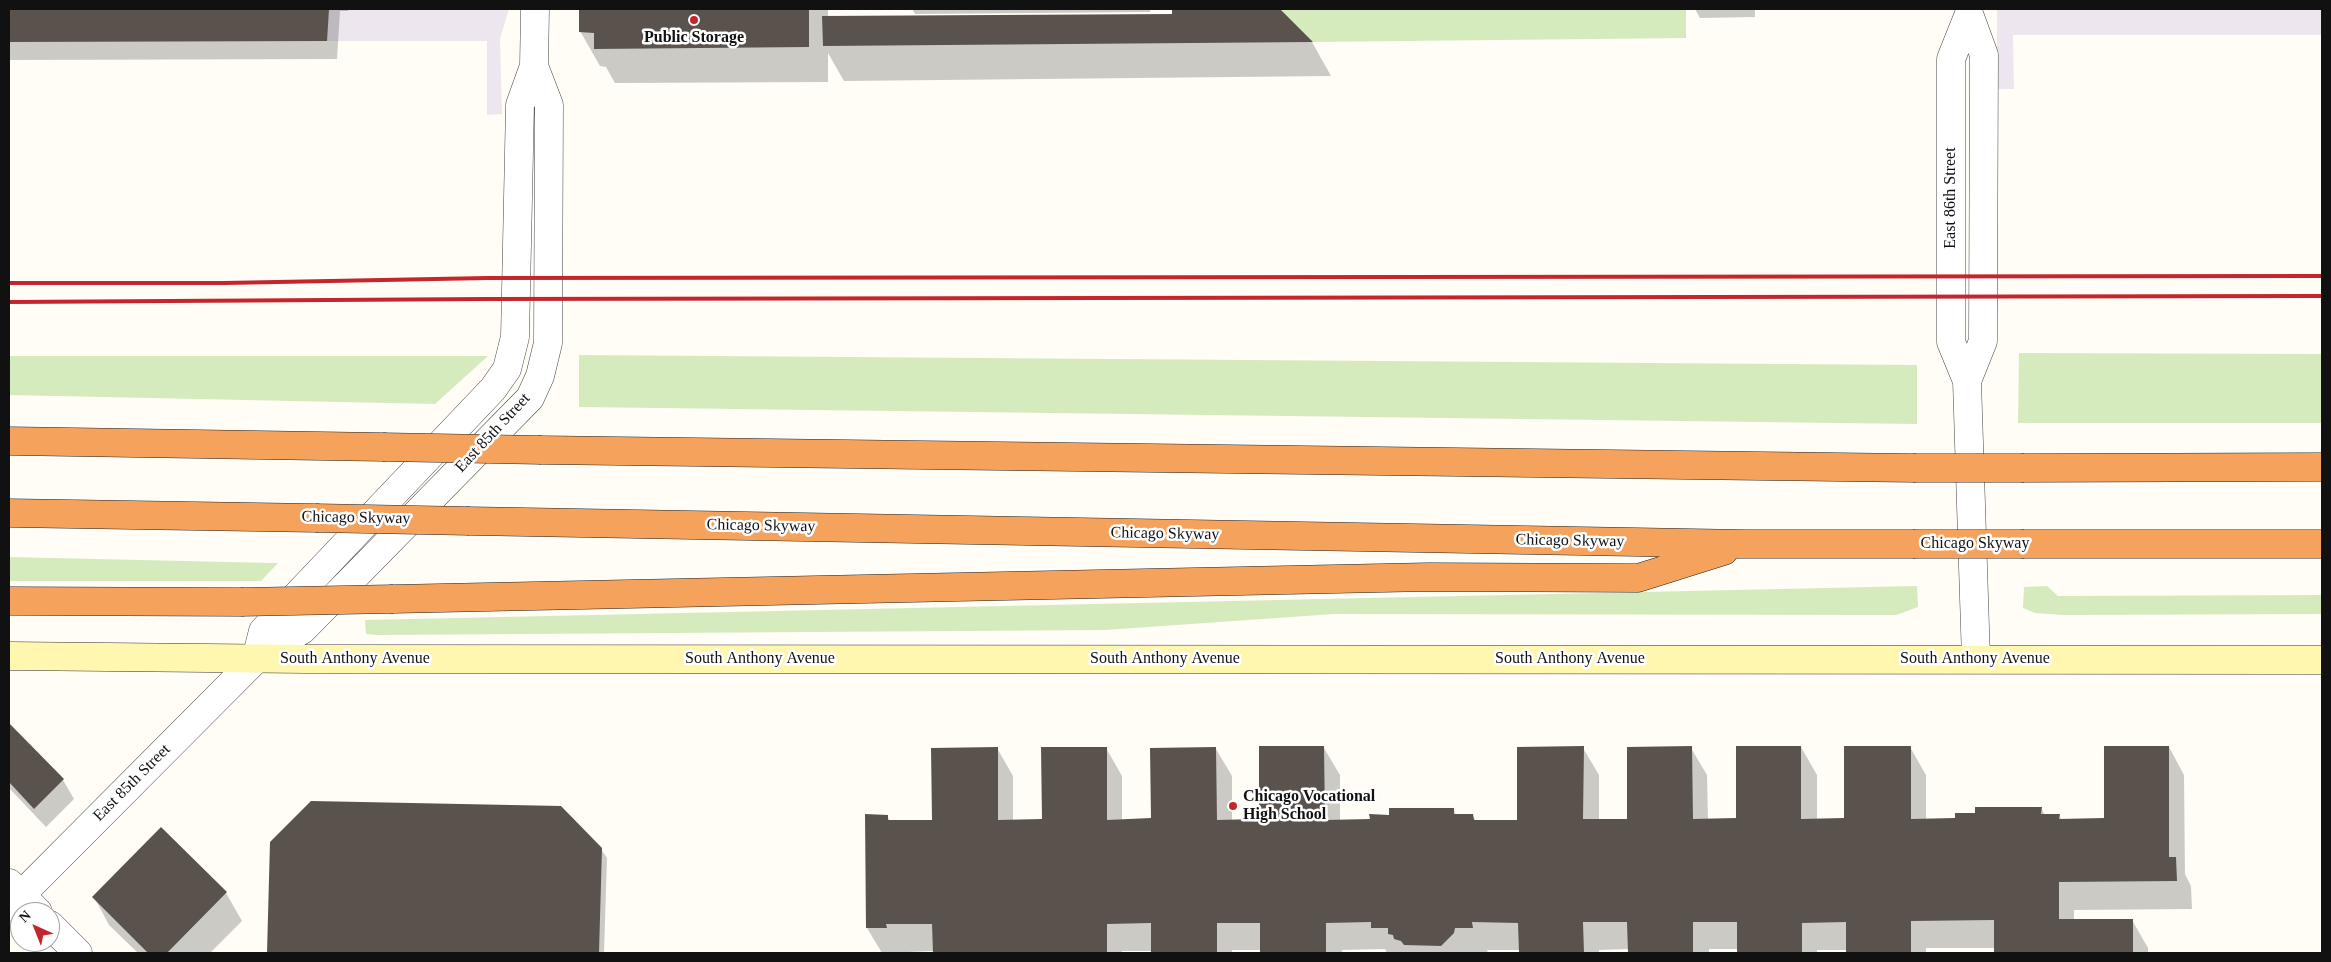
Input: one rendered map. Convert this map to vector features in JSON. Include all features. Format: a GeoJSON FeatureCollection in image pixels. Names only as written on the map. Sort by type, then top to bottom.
{"type":"FeatureCollection","features":[{"type":"Feature","properties":{"kind":"highway"},"geometry":{"type":"LineString","coordinates":[[9,441],[1913,468],[2322,466]]}},
{"type":"Feature","properties":{"kind":"highway","name":"Chicago Skyway"},"geometry":{"type":"LineString","coordinates":[[9,513],[1746,544],[2322,544]]}},
{"type":"Feature","properties":{"kind":"highway"},"geometry":{"type":"LineString","coordinates":[[9,601],[241,602],[1429,577],[1638,578],[1746,544]]}},
{"type":"Feature","properties":{"kind":"street","name":"East 85th Street"},"geometry":{"type":"LineString","coordinates":[[19,899],[256,659],[263,631],[493,389],[507,369],[515,337],[520,105],[534,66],[535,9]]}},
{"type":"Feature","properties":{"kind":"street","name":"East 86th Street"},"geometry":{"type":"LineString","coordinates":[[1969,11],[1984,55],[1983,341],[1967,382],[1976,659]]}},
{"type":"Feature","properties":{"kind":"street","name":"South Anthony Avenue"},"geometry":{"type":"LineString","coordinates":[[9,656],[256,659],[2322,660]]}},
{"type":"Feature","properties":{"kind":"street"},"geometry":{"type":"LineString","coordinates":[[60,935],[78,953]]}},
{"type":"Feature","properties":{"kind":"shaded area"},"geometry":{"type":"Polygon","coordinates":[[[9,9],[509,9],[500,39],[502,114],[487,115],[487,41],[9,41],[9,9]]]}},
{"type":"Feature","properties":{"kind":"shaded area"},"geometry":{"type":"Polygon","coordinates":[[[1997,9],[2322,9],[2322,35],[2013,35],[2014,89],[1997,89],[1997,9]]]}},
{"type":"Feature","properties":{"kind":"green space"},"geometry":{"type":"Polygon","coordinates":[[[1280,9],[1686,9],[1686,38],[1313,42],[1280,9]]]}},
{"type":"Feature","properties":{"kind":"green space"},"geometry":{"type":"Polygon","coordinates":[[[2019,353],[2322,354],[2322,423],[2018,423],[2019,353]]]}},
{"type":"Feature","properties":{"kind":"green space"},"geometry":{"type":"Polygon","coordinates":[[[579,355],[1917,365],[1917,424],[579,407],[579,355]]]}},
{"type":"Feature","properties":{"kind":"green space"},"geometry":{"type":"Polygon","coordinates":[[[9,356],[488,356],[435,404],[9,395],[9,356]]]}},
{"type":"Feature","properties":{"kind":"green space"},"geometry":{"type":"Polygon","coordinates":[[[9,557],[278,563],[261,581],[9,581],[9,557]]]}},
{"type":"Feature","properties":{"kind":"green space"},"geometry":{"type":"Polygon","coordinates":[[[1917,586],[1918,607],[1896,615],[1334,614],[1105,630],[377,635],[366,634],[365,620],[1917,586]]]}},
{"type":"Feature","properties":{"kind":"green space"},"geometry":{"type":"Polygon","coordinates":[[[2047,586],[2058,596],[2322,595],[2322,614],[2063,615],[2035,613],[2023,608],[2024,587],[2047,586]]]}},
{"type":"Feature","properties":{"kind":"building"},"geometry":{"type":"Polygon","coordinates":[[[9,9],[329,9],[327,41],[9,42],[9,9]]]}},
{"type":"Feature","properties":{"kind":"building","name":"Public Storage"},"geometry":{"type":"Polygon","coordinates":[[[579,9],[809,9],[809,47],[594,49],[594,33],[579,32],[579,9]]]}},
{"type":"Feature","properties":{"kind":"building"},"geometry":{"type":"Polygon","coordinates":[[[1172,9],[1280,9],[1313,42],[823,46],[822,16],[1172,14],[1172,9]]]}},
{"type":"Feature","properties":{"kind":"building"},"geometry":{"type":"Polygon","coordinates":[[[9,723],[64,779],[34,809],[9,782],[9,723]]]}},
{"type":"Feature","properties":{"kind":"building","name":"Chicago Vocational High School"},"geometry":{"type":"Polygon","coordinates":[[[1259,746],[1324,746],[1325,820],[1370,819],[1369,814],[1389,815],[1389,808],[1454,808],[1454,814],[1473,814],[1474,820],[1517,820],[1517,747],[1584,746],[1583,819],[1627,819],[1627,747],[1692,746],[1693,819],[1736,818],[1736,746],[1801,746],[1801,819],[1844,818],[1844,746],[1911,746],[1911,819],[1955,818],[1955,813],[1975,813],[1975,807],[2042,807],[2041,814],[2060,814],[2059,819],[2104,818],[2104,746],[2169,746],[2169,857],[2176,857],[2177,881],[2059,882],[2059,919],[2133,919],[2133,953],[1994,953],[1994,920],[1911,921],[1911,953],[1846,953],[1846,922],[1802,923],[1802,953],[1737,953],[1737,922],[1693,922],[1693,953],[1628,953],[1627,922],[1583,922],[1584,953],[1519,953],[1518,923],[1472,922],[1473,928],[1455,928],[1454,933],[1441,946],[1404,945],[1401,941],[1394,939],[1393,935],[1388,934],[1388,928],[1371,928],[1371,922],[1326,923],[1326,953],[1260,953],[1260,923],[1217,923],[1217,953],[1151,953],[1151,923],[1107,924],[1107,953],[933,953],[932,924],[886,924],[887,928],[866,928],[865,814],[888,815],[888,820],[932,820],[931,748],[998,747],[998,820],[1042,819],[1041,747],[1107,747],[1107,820],[1151,818],[1150,748],[1216,747],[1217,820],[1259,819],[1259,746]]]}},
{"type":"Feature","properties":{"kind":"building"},"geometry":{"type":"Polygon","coordinates":[[[311,801],[561,806],[602,848],[599,953],[267,953],[270,842],[311,801]]]}},
{"type":"Feature","properties":{"kind":"building"},"geometry":{"type":"Polygon","coordinates":[[[161,827],[227,892],[167,953],[148,953],[92,897],[161,827]]]}},
{"type":"Feature","properties":{"kind":"railway"},"geometry":{"type":"LineString","coordinates":[[9,283],[224,283],[488,278],[2322,276]]}},
{"type":"Feature","properties":{"kind":"railway"},"geometry":{"type":"LineString","coordinates":[[9,302],[488,299],[2322,296]]}},
{"type":"Feature","properties":{"kind":"place","name":"Public Storage"},"geometry":{"type":"Point","coordinates":[694,20]}},
{"type":"Feature","properties":{"kind":"place","name":"Chicago Vocational High School"},"geometry":{"type":"Point","coordinates":[1233,806]}}]}
